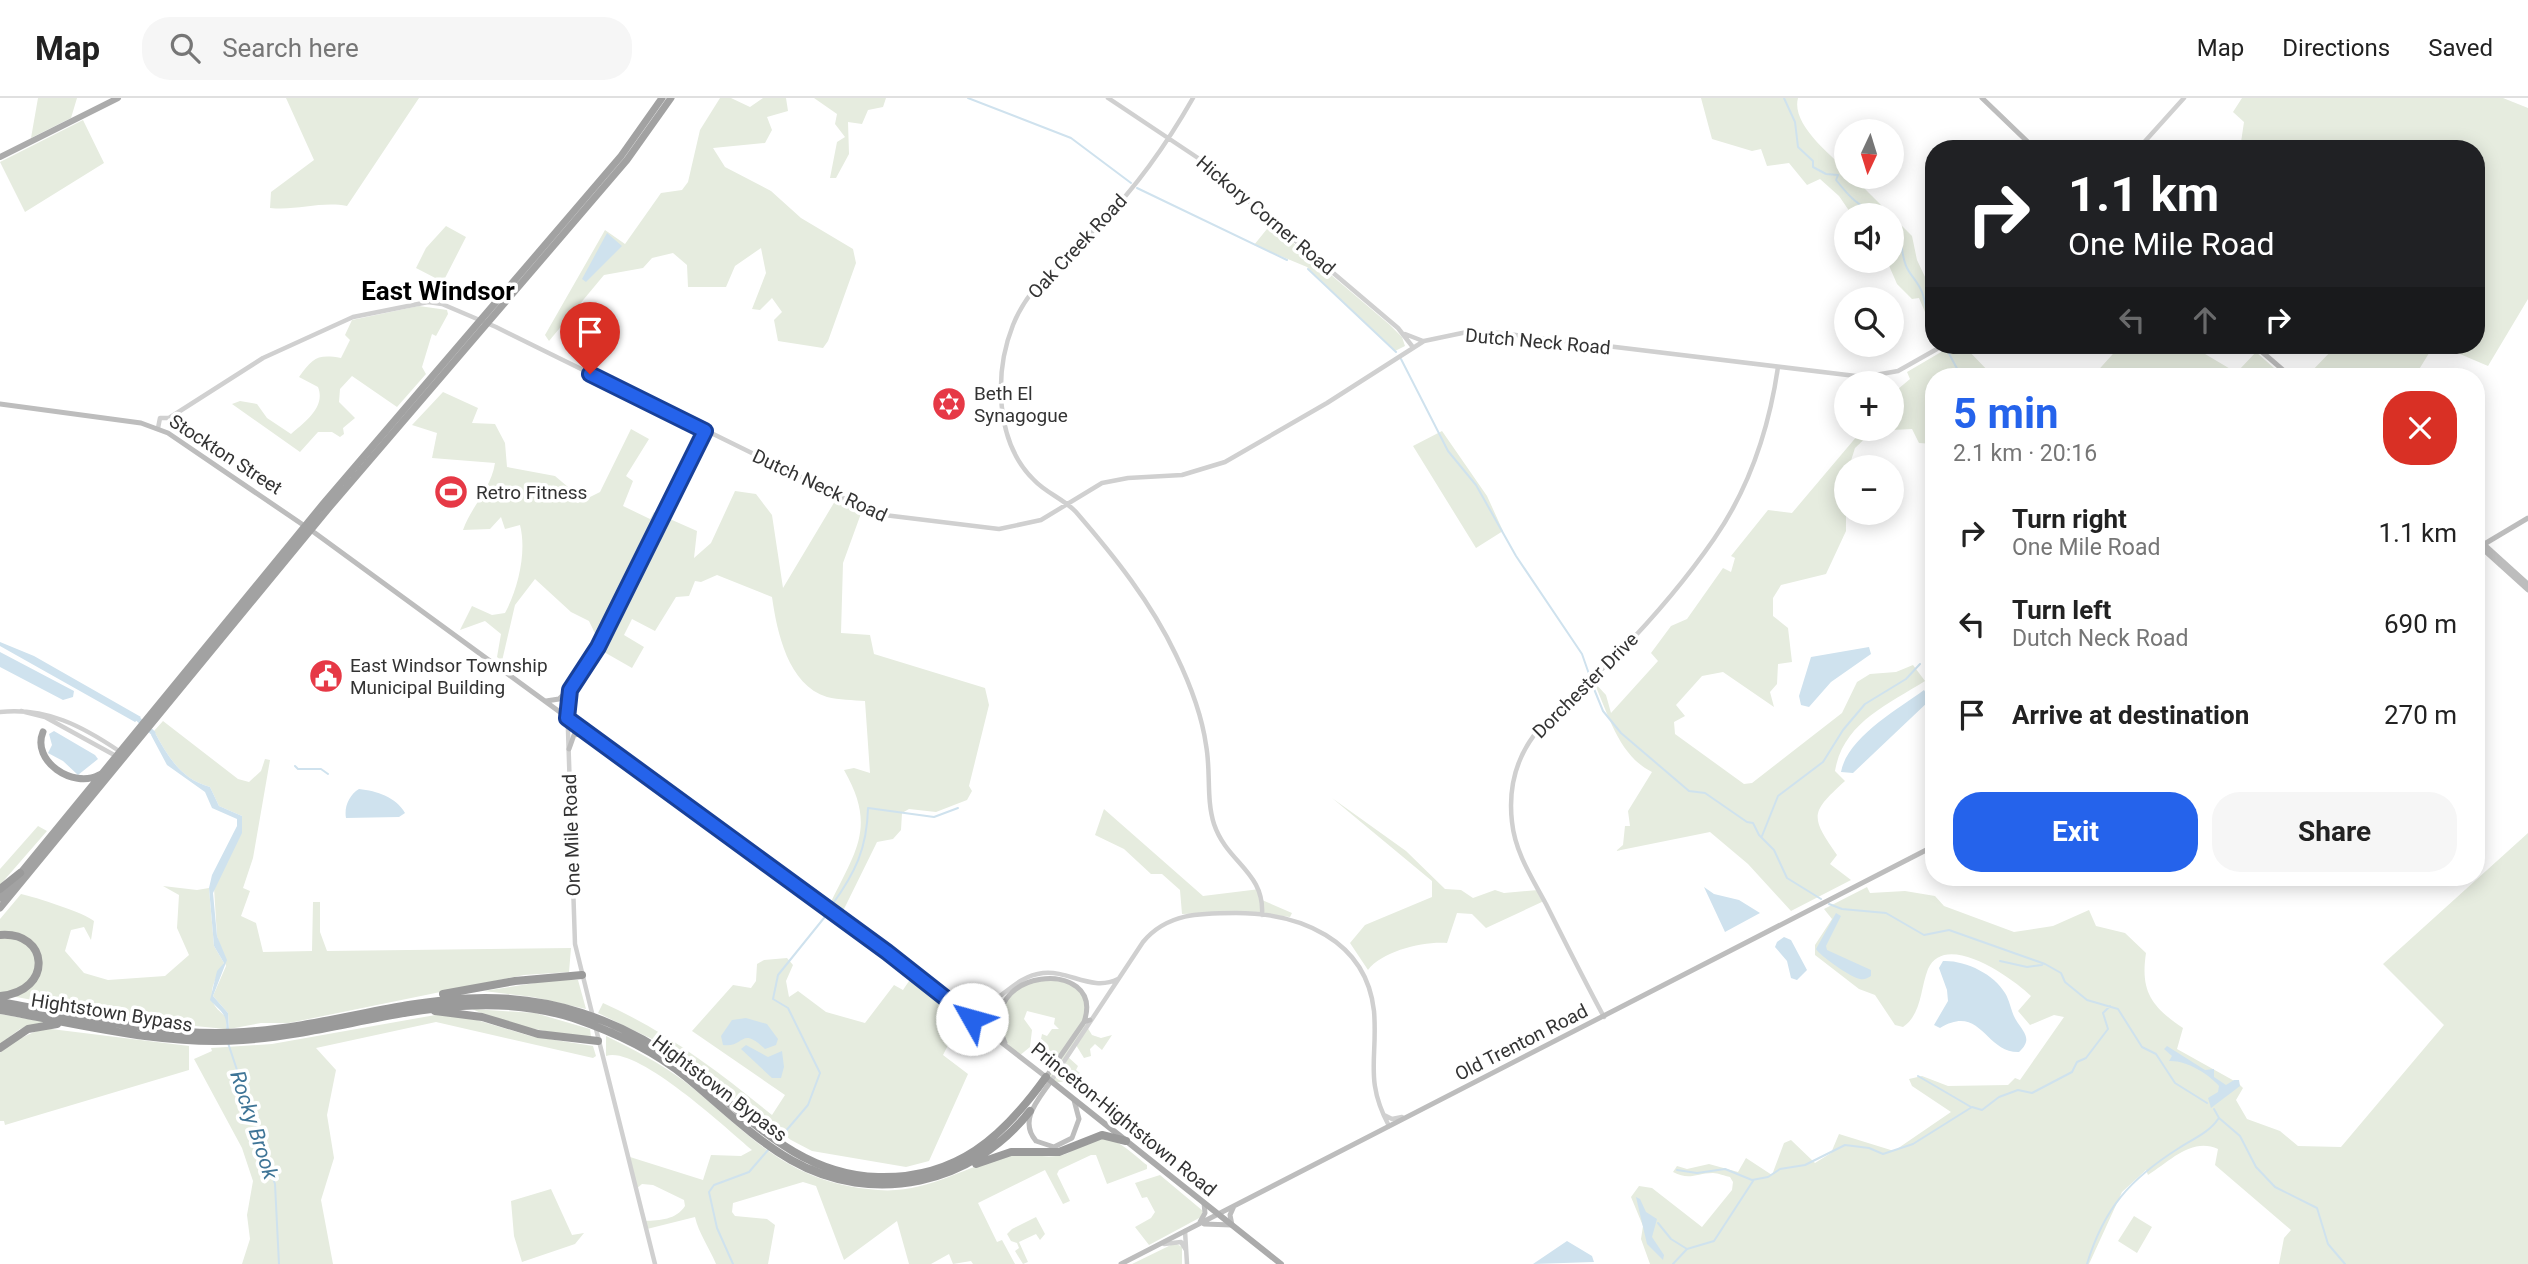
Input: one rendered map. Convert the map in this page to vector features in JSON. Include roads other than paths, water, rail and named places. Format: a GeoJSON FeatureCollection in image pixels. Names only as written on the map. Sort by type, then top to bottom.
{"type":"FeatureCollection","features":[{"type":"Feature","properties":{"kind":"highway"},"geometry":{"type":"LineString","coordinates":[[308,528],[394,434],[622,154],[662,98]]}},
{"type":"Feature","properties":{"kind":"highway"},"geometry":{"type":"LineString","coordinates":[[0,908],[120,755],[368,453],[627,160],[671,98]]}},
{"type":"Feature","properties":{"kind":"highway"},"geometry":{"type":"LineString","coordinates":[[393,424],[394,434]]}},
{"type":"Feature","properties":{"kind":"highway"},"geometry":{"type":"LineString","coordinates":[[368,453],[369,463]]}},
{"type":"Feature","properties":{"kind":"highway"},"geometry":{"type":"LineString","coordinates":[[43,732],[39,744],[41,753],[71,778],[85,780],[105,770]]}},
{"type":"Feature","properties":{"kind":"highway"},"geometry":{"type":"LineString","coordinates":[[0,898],[120,755]]}},
{"type":"Feature","properties":{"kind":"highway"},"geometry":{"type":"LineString","coordinates":[[0,888],[20,873]]}},
{"type":"Feature","properties":{"kind":"highway"},"geometry":{"type":"LineString","coordinates":[[0,935],[15,936],[29,944],[40,965],[35,979],[28,987],[0,996]]}},
{"type":"Feature","properties":{"kind":"highway"},"geometry":{"type":"LineString","coordinates":[[374,1010],[498,984],[582,975]]}},
{"type":"Feature","properties":{"kind":"highway","name":"Hightstown Bypass"},"geometry":{"type":"LineString","coordinates":[[239,1036],[432,1000],[478,997],[530,1000],[603,1025],[671,1056],[789,1151],[828,1169],[864,1176],[919,1174],[973,1153],[1016,1119],[1049,1079]]}},
{"type":"Feature","properties":{"kind":"highway","name":"Hightstown Bypass"},"geometry":{"type":"LineString","coordinates":[[0,1002],[201,1037]]}},
{"type":"Feature","properties":{"kind":"highway","name":"Hightstown Bypass"},"geometry":{"type":"LineString","coordinates":[[0,1010],[139,1034],[201,1037],[291,1034],[443,1006],[496,1004],[584,1018]]}},
{"type":"Feature","properties":{"kind":"highway"},"geometry":{"type":"LineString","coordinates":[[401,1013],[454,1012],[538,1034],[598,1041]]}},
{"type":"Feature","properties":{"kind":"highway"},"geometry":{"type":"LineString","coordinates":[[0,1048],[22,1032],[50,1024],[139,1034]]}},
{"type":"Feature","properties":{"kind":"highway","name":"Hightstown Bypass"},"geometry":{"type":"LineString","coordinates":[[603,1025],[666,1063],[771,1147],[816,1172],[847,1181],[890,1186],[925,1181],[960,1170],[997,1145],[1030,1111]]}},
{"type":"Feature","properties":{"kind":"highway"},"geometry":{"type":"LineString","coordinates":[[960,1170],[1011,1152],[1059,1152],[1097,1136],[1126,1141]]}},
{"type":"Feature","properties":{"kind":"main road"},"geometry":{"type":"LineString","coordinates":[[0,157],[118,98]]}},
{"type":"Feature","properties":{"kind":"main road"},"geometry":{"type":"LineString","coordinates":[[1982,98],[2026,140]]}},
{"type":"Feature","properties":{"kind":"main road"},"geometry":{"type":"LineString","coordinates":[[2264,354],[2281,368]]}},
{"type":"Feature","properties":{"kind":"main road","name":"Stockton Street"},"geometry":{"type":"LineString","coordinates":[[0,404],[158,428],[308,528]]}},
{"type":"Feature","properties":{"kind":"main road"},"geometry":{"type":"LineString","coordinates":[[2485,543],[2528,518]]}},
{"type":"Feature","properties":{"kind":"main road","name":"Princeton-Hightstown Road"},"geometry":{"type":"LineString","coordinates":[[308,528],[887,952],[1282,1264]]}},
{"type":"Feature","properties":{"kind":"main road"},"geometry":{"type":"LineString","coordinates":[[2485,551],[2528,584]]}},
{"type":"Feature","properties":{"kind":"main road"},"geometry":{"type":"LineString","coordinates":[[2485,551],[2528,590]]}},
{"type":"Feature","properties":{"kind":"main road"},"geometry":{"type":"LineString","coordinates":[[539,698],[556,701],[572,687]]}},
{"type":"Feature","properties":{"kind":"main road"},"geometry":{"type":"LineString","coordinates":[[569,749],[574,735],[589,734]]}},
{"type":"Feature","properties":{"kind":"main road","name":"Old Trenton Road"},"geometry":{"type":"LineString","coordinates":[[1121,1264],[1925,851]]}},
{"type":"Feature","properties":{"kind":"main road"},"geometry":{"type":"LineString","coordinates":[[1007,1046],[999,1026],[1002,1009],[1014,991],[1035,980],[1059,979],[1079,989],[1087,1005],[1087,1021],[1049,1079]]}},
{"type":"Feature","properties":{"kind":"main road","name":"Hightstown Bypass"},"geometry":{"type":"LineString","coordinates":[[1030,1111],[1049,1079]]}},
{"type":"Feature","properties":{"kind":"main road"},"geometry":{"type":"LineString","coordinates":[[1030,1111],[1029,1129],[1034,1139],[1046,1146],[1058,1146],[1072,1138],[1079,1126],[1079,1112],[1074,1100]]}},
{"type":"Feature","properties":{"kind":"main road"},"geometry":{"type":"LineString","coordinates":[[1198,1225],[1204,1215],[1204,1203]]}},
{"type":"Feature","properties":{"kind":"main road"},"geometry":{"type":"LineString","coordinates":[[1198,1225],[1218,1222],[1232,1225],[1230,1215],[1234,1206]]}},
{"type":"Feature","properties":{"kind":"street","name":"Hickory Corner Road"},"geometry":{"type":"LineString","coordinates":[[1108,98],[1198,158],[1402,332],[1412,346]]}},
{"type":"Feature","properties":{"kind":"street","name":"Oak Creek Road"},"geometry":{"type":"LineString","coordinates":[[1193,98],[1168,137],[1112,211],[1039,282],[1010,334],[1002,387],[1008,439],[1030,477],[1066,503],[1126,572],[1177,656],[1205,739],[1214,824],[1230,855],[1258,884],[1262,898],[1262,915]]}},
{"type":"Feature","properties":{"kind":"street"},"geometry":{"type":"LineString","coordinates":[[2146,140],[2183,98]]}},
{"type":"Feature","properties":{"kind":"street","name":"Dutch Neck Road"},"geometry":{"type":"LineString","coordinates":[[158,428],[169,418],[263,358],[353,317],[428,302],[442,304],[484,322],[882,517],[1005,529],[1041,520],[1102,483],[1128,478],[1182,475],[1225,462],[1334,398],[1423,341],[1479,332],[1876,377],[1898,371],[1928,354]]}},
{"type":"Feature","properties":{"kind":"street"},"geometry":{"type":"LineString","coordinates":[[1402,332],[1413,340],[1423,341]]}},
{"type":"Feature","properties":{"kind":"street","name":"Dorchester Drive"},"geometry":{"type":"LineString","coordinates":[[1604,1017],[1517,844],[1511,802],[1517,767],[1528,742],[1544,720],[1629,642],[1720,530],[1758,454],[1778,367]]}},
{"type":"Feature","properties":{"kind":"street"},"geometry":{"type":"LineString","coordinates":[[158,428],[160,418],[169,418]]}},
{"type":"Feature","properties":{"kind":"street","name":"One Mile Road"},"geometry":{"type":"LineString","coordinates":[[655,1264],[575,944],[566,700],[598,647],[705,431]]}},
{"type":"Feature","properties":{"kind":"street"},"geometry":{"type":"LineString","coordinates":[[0,712],[16,710],[54,719],[120,755]]}},
{"type":"Feature","properties":{"kind":"street"},"geometry":{"type":"LineString","coordinates":[[43,732],[54,719]]}},
{"type":"Feature","properties":{"kind":"street"},"geometry":{"type":"LineString","coordinates":[[1087,1021],[1147,937],[1171,920],[1191,915],[1262,915],[1288,919],[1319,929],[1342,946],[1359,967],[1367,983],[1374,1010],[1372,1074],[1382,1113],[1389,1126]]}},
{"type":"Feature","properties":{"kind":"street"},"geometry":{"type":"LineString","coordinates":[[957,1007],[968,1010],[982,1009],[1021,979],[1043,973],[1062,974],[1097,984],[1118,979]]}},
{"type":"Feature","properties":{"kind":"street"},"geometry":{"type":"LineString","coordinates":[[1382,1113],[1392,1119],[1416,1112]]}},
{"type":"Feature","properties":{"kind":"street"},"geometry":{"type":"LineString","coordinates":[[1185,1231],[1187,1264]]}},
{"type":"Feature","properties":{"kind":"street"},"geometry":{"type":"LineString","coordinates":[[1155,1247],[1177,1241],[1186,1250]]}},
{"type":"Feature","properties":{"kind":"water"},"geometry":{"type":"Polygon","coordinates":[[[607,233],[622,246],[586,282],[582,279],[607,233]]]}},
{"type":"Feature","properties":{"kind":"water"},"geometry":{"type":"Polygon","coordinates":[[[0,642],[34,656],[141,717],[135,722],[0,646],[0,642]]]}},
{"type":"Feature","properties":{"kind":"water"},"geometry":{"type":"Polygon","coordinates":[[[1869,647],[1871,654],[1831,682],[1809,707],[1801,705],[1799,696],[1811,657],[1869,647]]]}},
{"type":"Feature","properties":{"kind":"water"},"geometry":{"type":"Polygon","coordinates":[[[0,652],[74,691],[73,697],[63,700],[0,667],[0,652]]]}},
{"type":"Feature","properties":{"kind":"water"},"geometry":{"type":"Polygon","coordinates":[[[1924,690],[1925,705],[1853,773],[1841,772],[1845,759],[1853,748],[1888,715],[1924,690]]]}},
{"type":"Feature","properties":{"kind":"water"},"geometry":{"type":"Polygon","coordinates":[[[54,731],[98,759],[78,775],[63,761],[48,753],[52,745],[49,734],[54,731]]]}},
{"type":"Feature","properties":{"kind":"water","name":"Rocky Brook"},"geometry":{"type":"Polygon","coordinates":[[[154,731],[170,758],[183,773],[210,787],[219,806],[242,816],[242,833],[213,893],[217,936],[227,960],[213,996],[228,1013],[229,1029],[226,1029],[226,1020],[222,1013],[210,1000],[217,971],[224,963],[214,946],[209,888],[212,875],[237,826],[237,819],[212,808],[205,792],[167,765],[151,735],[154,731]]]}},
{"type":"Feature","properties":{"kind":"water"},"geometry":{"type":"Polygon","coordinates":[[[359,789],[385,796],[397,803],[405,813],[399,817],[346,818],[348,802],[359,789]]]}},
{"type":"Feature","properties":{"kind":"water"},"geometry":{"type":"Polygon","coordinates":[[[1704,887],[1714,894],[1739,900],[1760,913],[1725,932],[1704,887]]]}},
{"type":"Feature","properties":{"kind":"water"},"geometry":{"type":"Polygon","coordinates":[[[1836,913],[1841,916],[1826,946],[1827,950],[1871,970],[1871,976],[1860,979],[1850,975],[1816,949],[1836,913]]]}},
{"type":"Feature","properties":{"kind":"water"},"geometry":{"type":"Polygon","coordinates":[[[1784,937],[1791,940],[1807,970],[1797,980],[1791,978],[1787,961],[1775,947],[1784,937]]]}},
{"type":"Feature","properties":{"kind":"water"},"geometry":{"type":"Polygon","coordinates":[[[1943,961],[1969,966],[1986,974],[2000,986],[2026,1036],[2026,1043],[2019,1052],[1998,1045],[1965,1021],[1940,1028],[1934,1025],[1948,1001],[1939,968],[1943,961]]]}},
{"type":"Feature","properties":{"kind":"water"},"geometry":{"type":"Polygon","coordinates":[[[746,1018],[767,1024],[778,1039],[776,1045],[765,1049],[747,1038],[735,1044],[723,1045],[721,1036],[732,1020],[746,1018]]]}},
{"type":"Feature","properties":{"kind":"water"},"geometry":{"type":"Polygon","coordinates":[[[746,1045],[768,1057],[782,1051],[784,1067],[781,1078],[772,1078],[741,1049],[746,1045]]]}},
{"type":"Feature","properties":{"kind":"water"},"geometry":{"type":"Polygon","coordinates":[[[2167,1046],[2205,1070],[2214,1069],[2214,1077],[2226,1085],[2239,1080],[2240,1086],[2211,1108],[2208,1098],[2218,1092],[2219,1086],[2197,1069],[2169,1061],[2172,1056],[2164,1049],[2167,1046]]]}},
{"type":"Feature","properties":{"kind":"water"},"geometry":{"type":"Polygon","coordinates":[[[1636,1197],[1640,1199],[1646,1212],[1657,1219],[1652,1237],[1664,1255],[1663,1260],[1647,1244],[1636,1197]]]}},
{"type":"Feature","properties":{"kind":"water"},"geometry":{"type":"Polygon","coordinates":[[[1567,1241],[1592,1256],[1594,1262],[1533,1264],[1567,1241]]]}},
{"type":"Feature","properties":{"kind":"waterway"},"geometry":{"type":"LineString","coordinates":[[968,98],[1071,138],[1131,183]]}},
{"type":"Feature","properties":{"kind":"waterway"},"geometry":{"type":"LineString","coordinates":[[1784,98],[1795,122],[1798,147],[1813,161],[1813,167],[1826,174],[1838,175],[1836,180],[1858,203]]}},
{"type":"Feature","properties":{"kind":"waterway"},"geometry":{"type":"LineString","coordinates":[[1137,188],[1287,260]]}},
{"type":"Feature","properties":{"kind":"waterway"},"geometry":{"type":"LineString","coordinates":[[1904,259],[1919,285],[1925,304]]}},
{"type":"Feature","properties":{"kind":"waterway"},"geometry":{"type":"LineString","coordinates":[[1308,269],[1396,352]]}},
{"type":"Feature","properties":{"kind":"waterway"},"geometry":{"type":"LineString","coordinates":[[1949,354],[1957,368]]}},
{"type":"Feature","properties":{"kind":"waterway"},"geometry":{"type":"LineString","coordinates":[[1401,359],[1448,451],[1476,485],[1516,556],[1582,654],[1589,674]]}},
{"type":"Feature","properties":{"kind":"waterway"},"geometry":{"type":"LineString","coordinates":[[1762,836],[1778,796],[1823,762],[1843,730],[1865,704],[1906,679],[1920,664]]}},
{"type":"Feature","properties":{"kind":"waterway"},"geometry":{"type":"LineString","coordinates":[[1592,684],[1603,711],[1621,733],[1689,791],[1705,793],[1747,822],[1753,823],[1759,835],[1774,850],[1787,878],[1821,899]]}},
{"type":"Feature","properties":{"kind":"waterway","name":"Rocky Brook"},"geometry":{"type":"LineString","coordinates":[[138,719],[153,733]]}},
{"type":"Feature","properties":{"kind":"waterway"},"geometry":{"type":"LineString","coordinates":[[295,766],[298,769],[321,769],[328,774]]}},
{"type":"Feature","properties":{"kind":"waterway"},"geometry":{"type":"LineString","coordinates":[[832,905],[858,860],[865,836],[868,808],[934,817],[958,808]]}},
{"type":"Feature","properties":{"kind":"waterway"},"geometry":{"type":"LineString","coordinates":[[1829,904],[1842,909],[1886,913],[1924,935],[1949,930],[2045,964],[2061,973],[2065,982],[2087,1000],[2118,1009],[2142,1047],[2156,1054],[2175,1083],[2207,1103]]}},
{"type":"Feature","properties":{"kind":"waterway"},"geometry":{"type":"LineString","coordinates":[[779,1139],[808,1105],[820,1073],[788,1008],[773,999],[778,975],[828,913]]}},
{"type":"Feature","properties":{"kind":"waterway"},"geometry":{"type":"LineString","coordinates":[[2000,961],[2027,967],[2042,965]]}},
{"type":"Feature","properties":{"kind":"waterway"},"geometry":{"type":"LineString","coordinates":[[1677,1170],[1697,1173],[1725,1169],[1752,1180],[1768,1177],[1780,1169],[1805,1165],[1845,1145],[1869,1148],[1883,1154],[1913,1144],[1972,1107],[1982,1110],[1999,1097],[2018,1090],[2032,1093],[2072,1072],[2077,1062],[2086,1058],[2108,1029],[2103,1013],[2110,1006]]}},
{"type":"Feature","properties":{"kind":"waterway","name":"Rocky Brook"},"geometry":{"type":"LineString","coordinates":[[228,1043],[275,1184],[279,1264]]}},
{"type":"Feature","properties":{"kind":"waterway"},"geometry":{"type":"LineString","coordinates":[[1918,1076],[1971,1107]]}},
{"type":"Feature","properties":{"kind":"waterway"},"geometry":{"type":"LineString","coordinates":[[2214,1109],[2219,1118],[2240,1136],[2256,1167],[2275,1187],[2317,1208],[2328,1244],[2345,1264]]}},
{"type":"Feature","properties":{"kind":"waterway"},"geometry":{"type":"LineString","coordinates":[[2087,1264],[2102,1227],[2121,1197],[2146,1171],[2205,1132],[2218,1119]]}},
{"type":"Feature","properties":{"kind":"waterway"},"geometry":{"type":"LineString","coordinates":[[733,1264],[717,1228],[709,1192],[714,1185],[749,1172],[768,1150]]}},
{"type":"Feature","properties":{"kind":"waterway"},"geometry":{"type":"LineString","coordinates":[[1673,1264],[1687,1249],[1714,1241],[1753,1181]]}},
{"type":"Feature","properties":{"kind":"waterway"},"geometry":{"type":"LineString","coordinates":[[1658,1223],[1671,1239],[1687,1249]]}},
{"type":"Feature","properties":{"kind":"place","name":"Beth El Synagogue"},"geometry":{"type":"Point","coordinates":[949,404]}},
{"type":"Feature","properties":{"kind":"place","name":"Retro Fitness"},"geometry":{"type":"Point","coordinates":[451,492]}},
{"type":"Feature","properties":{"kind":"place","name":"East Windsor Township Municipal Building"},"geometry":{"type":"Point","coordinates":[326,676]}},
{"type":"Feature","properties":{"kind":"district","name":"East Windsor"},"geometry":{"type":"Point","coordinates":[438,291]}}]}
